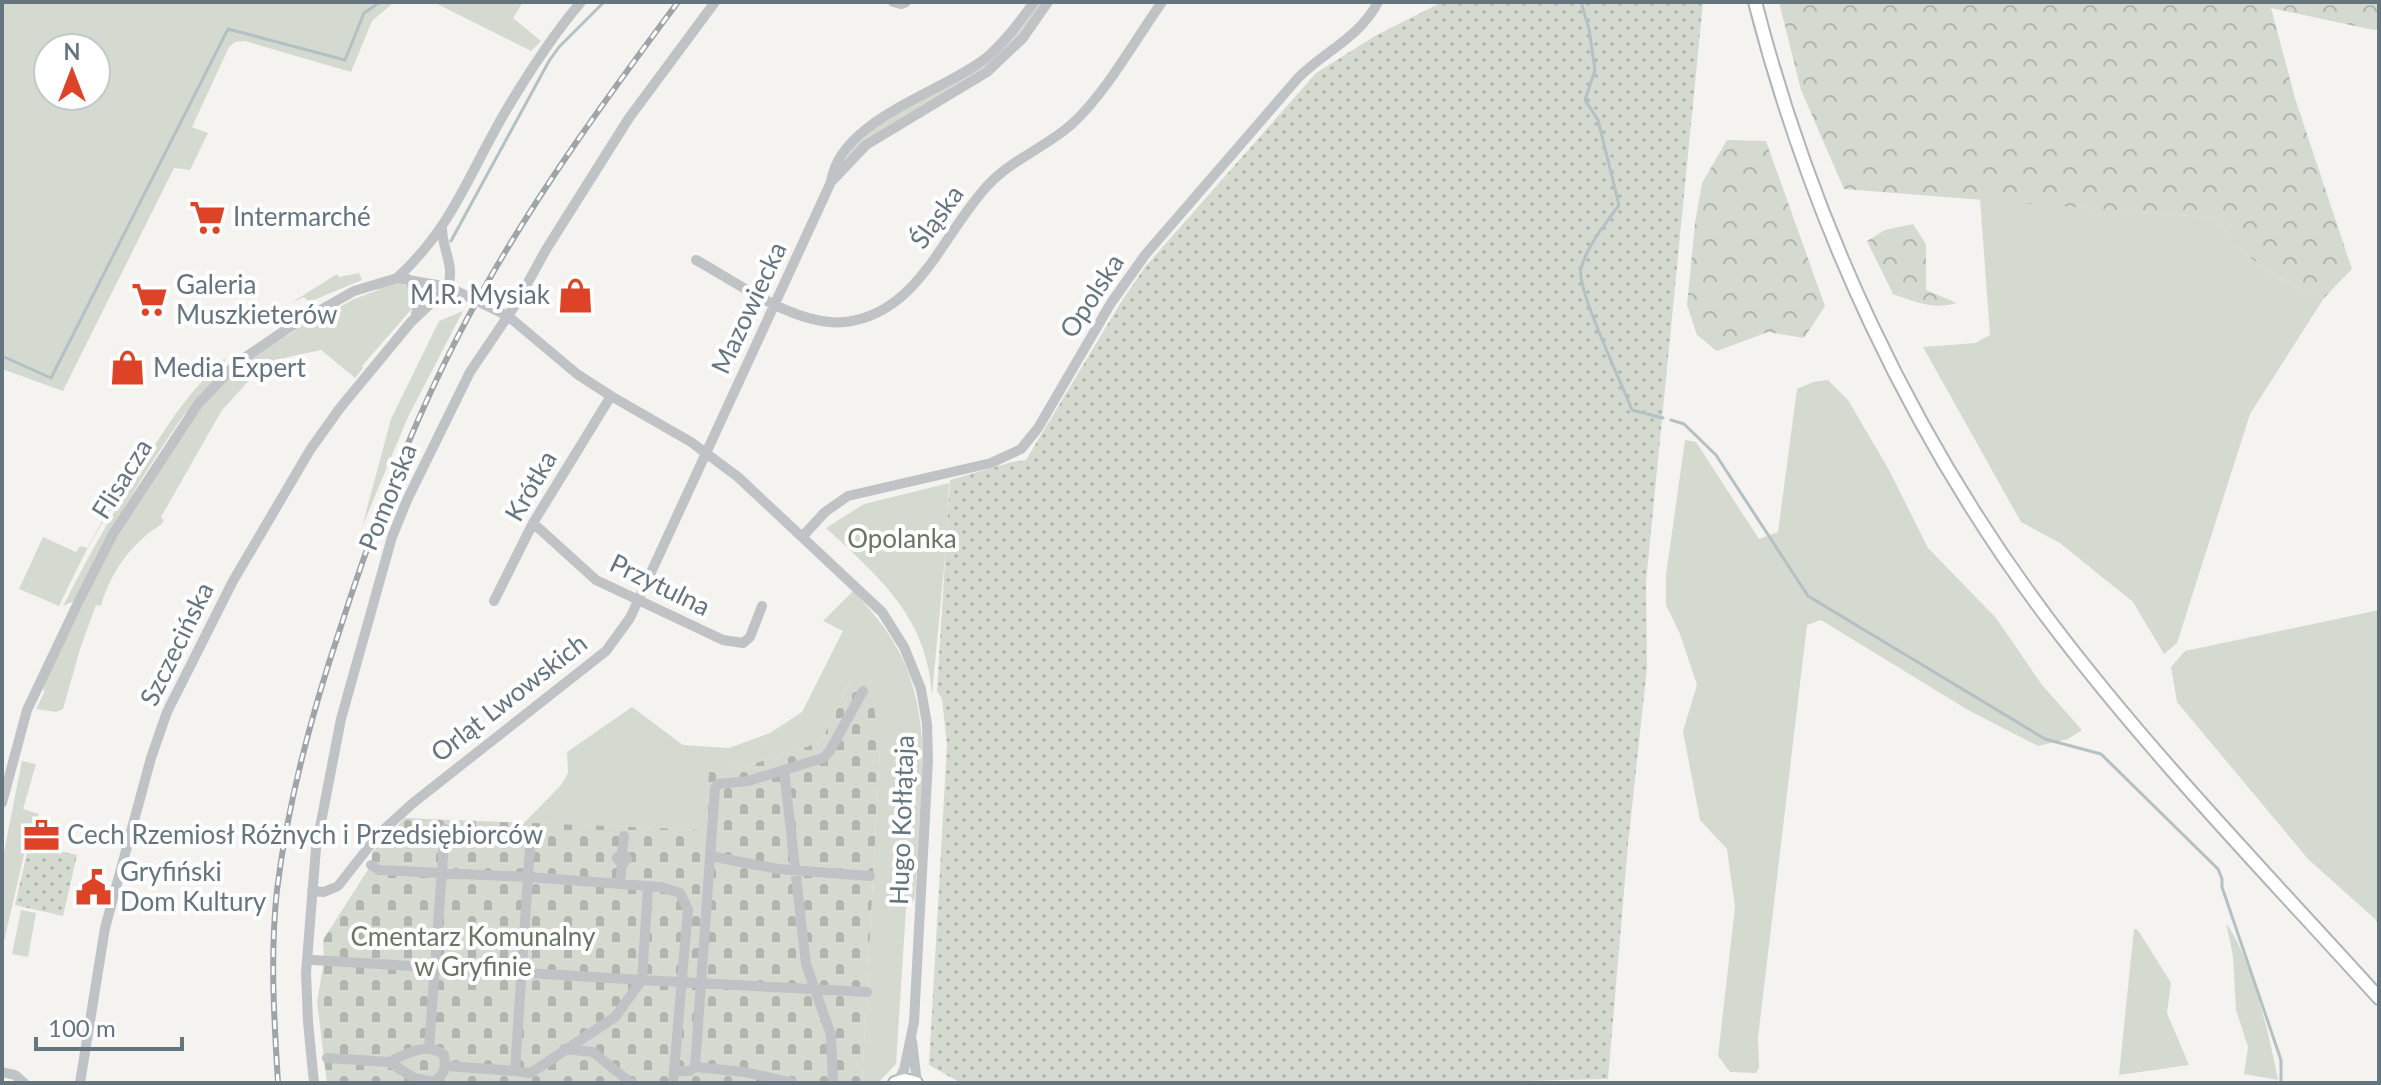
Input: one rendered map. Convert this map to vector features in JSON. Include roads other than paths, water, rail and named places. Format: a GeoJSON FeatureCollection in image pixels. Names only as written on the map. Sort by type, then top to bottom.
{"type":"FeatureCollection","features":[{"type":"Feature","properties":{"kind":"main road"},"geometry":{"type":"LineString","coordinates":[[1755,2],[1796,139],[1855,291],[1913,406],[1973,509],[2048,619],[2114,702],[2379,998]]}},
{"type":"Feature","properties":{"kind":"main road"},"geometry":{"type":"LineString","coordinates":[[896,1082],[908,1080],[917,1083]]}},
{"type":"Feature","properties":{"kind":"street"},"geometry":{"type":"LineString","coordinates":[[411,322],[421,300],[416,288],[401,278],[442,228],[505,113],[565,21],[581,2]]}},
{"type":"Feature","properties":{"kind":"street","name":"Pomorska"},"geometry":{"type":"LineString","coordinates":[[314,1083],[306,973],[319,826],[341,719],[392,537],[470,372],[508,316],[629,118],[715,2]]}},
{"type":"Feature","properties":{"kind":"street"},"geometry":{"type":"LineString","coordinates":[[893,2],[906,2]]}},
{"type":"Feature","properties":{"kind":"street","name":"Mazowiecka"},"geometry":{"type":"LineString","coordinates":[[706,452],[831,182],[836,164],[859,136],[875,123],[985,58],[1007,37],[1034,2]]}},
{"type":"Feature","properties":{"kind":"street","name":"Mazowiecka"},"geometry":{"type":"LineString","coordinates":[[831,182],[873,139],[987,72],[1023,38],[1048,2]]}},
{"type":"Feature","properties":{"kind":"street","name":"Śląska"},"geometry":{"type":"LineString","coordinates":[[696,260],[810,320],[831,322],[863,318],[900,300],[919,279],[986,187],[999,174],[1059,134],[1091,104],[1162,2]]}},
{"type":"Feature","properties":{"kind":"street","name":"Opolska"},"geometry":{"type":"LineString","coordinates":[[802,537],[825,512],[848,496],[991,463],[1021,449],[1038,428],[1111,303],[1145,255],[1298,78],[1317,60],[1358,31],[1378,2]]}},
{"type":"Feature","properties":{"kind":"street"},"geometry":{"type":"LineString","coordinates":[[442,228],[450,260],[448,287]]}},
{"type":"Feature","properties":{"kind":"street","name":"Flisacza"},"geometry":{"type":"LineString","coordinates":[[2,803],[25,716],[113,534],[198,404],[237,363],[287,329],[354,291],[401,278],[448,287],[508,316]]}},
{"type":"Feature","properties":{"kind":"street","name":"Szczecińska"},"geometry":{"type":"LineString","coordinates":[[80,1083],[106,924],[165,716],[225,595],[306,456],[333,417],[411,322],[448,287]]}},
{"type":"Feature","properties":{"kind":"street","name":"Hugo Kołłątaja"},"geometry":{"type":"LineString","coordinates":[[508,316],[554,357],[611,396],[706,452],[738,477],[882,612],[904,647],[921,689],[927,724],[928,760],[912,1039],[917,1083]]}},
{"type":"Feature","properties":{"kind":"street","name":"Krótka"},"geometry":{"type":"LineString","coordinates":[[494,601],[533,523],[611,396]]}},
{"type":"Feature","properties":{"kind":"street","name":"Orląt Lwowskich"},"geometry":{"type":"LineString","coordinates":[[312,891],[324,892],[338,886],[379,834],[413,803],[606,651],[630,618],[706,452]]}},
{"type":"Feature","properties":{"kind":"street","name":"Przytulna"},"geometry":{"type":"LineString","coordinates":[[533,523],[585,572],[638,600],[734,643],[743,643],[750,637],[762,606]]}},
{"type":"Feature","properties":{"kind":"street"},"geometry":{"type":"LineString","coordinates":[[695,1067],[715,788],[718,784],[748,781],[823,758],[863,691]]}},
{"type":"Feature","properties":{"kind":"street"},"geometry":{"type":"LineString","coordinates":[[784,770],[806,964],[831,1035],[833,1083]]}},
{"type":"Feature","properties":{"kind":"street"},"geometry":{"type":"LineString","coordinates":[[429,1048],[445,829]]}},
{"type":"Feature","properties":{"kind":"street"},"geometry":{"type":"LineString","coordinates":[[515,1071],[531,832]]}},
{"type":"Feature","properties":{"kind":"street"},"geometry":{"type":"LineString","coordinates":[[620,883],[624,836]]}},
{"type":"Feature","properties":{"kind":"street"},"geometry":{"type":"LineString","coordinates":[[710,856],[778,869],[870,876]]}},
{"type":"Feature","properties":{"kind":"street"},"geometry":{"type":"LineString","coordinates":[[371,865],[379,870],[648,886],[671,889],[685,899],[688,909],[673,1083]]}},
{"type":"Feature","properties":{"kind":"street"},"geometry":{"type":"LineString","coordinates":[[446,1066],[515,1071],[529,1078],[564,1049],[615,1017],[642,980],[648,886]]}},
{"type":"Feature","properties":{"kind":"street"},"geometry":{"type":"LineString","coordinates":[[313,960],[867,992]]}},
{"type":"Feature","properties":{"kind":"street","name":"Hugo Kołłątaja"},"geometry":{"type":"LineString","coordinates":[[896,1082],[903,1074],[912,1039]]}},
{"type":"Feature","properties":{"kind":"street"},"geometry":{"type":"LineString","coordinates":[[327,1058],[389,1062],[415,1050],[429,1048],[437,1049],[444,1055],[446,1066],[441,1078],[429,1082],[414,1078],[389,1062]]}},
{"type":"Feature","properties":{"kind":"street"},"geometry":{"type":"LineString","coordinates":[[564,1049],[593,1052],[631,1083]]}},
{"type":"Feature","properties":{"kind":"street"},"geometry":{"type":"LineString","coordinates":[[414,1078],[409,1059],[415,1050]]}},
{"type":"Feature","properties":{"kind":"street"},"geometry":{"type":"LineString","coordinates":[[676,1071],[689,1071],[695,1067],[745,1072],[793,1083]]}},
{"type":"Feature","properties":{"kind":"street"},"geometry":{"type":"LineString","coordinates":[[2,1072],[20,1079]]}},
{"type":"Feature","properties":{"kind":"waterway"},"geometry":{"type":"LineString","coordinates":[[2,356],[51,378],[228,29],[345,60],[364,13],[380,2]]}},
{"type":"Feature","properties":{"kind":"waterway"},"geometry":{"type":"LineString","coordinates":[[451,241],[549,61],[604,2]]}},
{"type":"Feature","properties":{"kind":"waterway"},"geometry":{"type":"LineString","coordinates":[[1581,2],[1595,70],[1585,100],[1598,120],[1619,205],[1588,252],[1581,269],[1581,280],[1632,410],[1663,418]]}},
{"type":"Feature","properties":{"kind":"waterway"},"geometry":{"type":"LineString","coordinates":[[1671,420],[1684,424],[1716,455],[1808,596],[2045,739],[2101,754],[2218,869],[2281,1060],[2281,1083]]}},
{"type":"Feature","properties":{"kind":"railway"},"geometry":{"type":"LineString","coordinates":[[278,1083],[273,962],[282,856],[294,790],[311,724],[370,540],[421,414],[482,292],[551,180],[678,2]]}},
{"type":"Feature","properties":{"kind":"place","name":"Intermarché"},"geometry":{"type":"Point","coordinates":[207,217]}},
{"type":"Feature","properties":{"kind":"place","name":"M.R. Mysiak"},"geometry":{"type":"Point","coordinates":[576,295]}},
{"type":"Feature","properties":{"kind":"place","name":"Galeria Muszkieterów"},"geometry":{"type":"Point","coordinates":[150,300]}},
{"type":"Feature","properties":{"kind":"place","name":"Media Expert"},"geometry":{"type":"Point","coordinates":[127,368]}},
{"type":"Feature","properties":{"kind":"place","name":"Cech Rzemiosł Różnych i Przedsiębiorców"},"geometry":{"type":"Point","coordinates":[41,835]}},
{"type":"Feature","properties":{"kind":"place","name":"Gryfiński Dom Kultury"},"geometry":{"type":"Point","coordinates":[94,887]}},
{"type":"Feature","properties":{"kind":"park label","name":"Opolanka"},"geometry":{"type":"Point","coordinates":[902,539]}},
{"type":"Feature","properties":{"kind":"park label","name":"Cmentarz Komunalny w Gryfinie"},"geometry":{"type":"Point","coordinates":[473,952]}}]}
